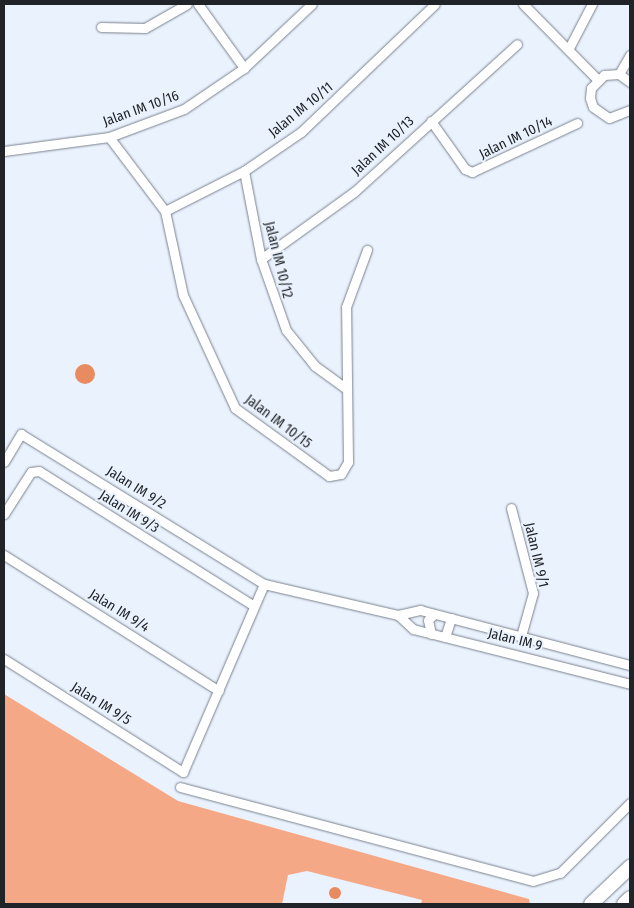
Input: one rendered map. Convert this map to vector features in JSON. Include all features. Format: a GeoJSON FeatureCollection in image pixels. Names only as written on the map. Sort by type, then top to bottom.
{"type":"FeatureCollection","features":[{"type":"Feature","properties":{"kind":"highway"},"geometry":{"type":"LineString","coordinates":[[591,904],[630,867]]}},
{"type":"Feature","properties":{"kind":"highway"},"geometry":{"type":"LineString","coordinates":[[624,904],[630,898]]}},
{"type":"Feature","properties":{"kind":"street"},"geometry":{"type":"LineString","coordinates":[[101,27],[146,28],[187,4]]}},
{"type":"Feature","properties":{"kind":"street"},"geometry":{"type":"LineString","coordinates":[[198,4],[244,68]]}},
{"type":"Feature","properties":{"kind":"street","name":"Jalan IM 10/16"},"geometry":{"type":"LineString","coordinates":[[4,152],[109,137],[184,109],[244,68],[312,4]]}},
{"type":"Feature","properties":{"kind":"street","name":"Jalan IM 10/11"},"geometry":{"type":"LineString","coordinates":[[165,211],[244,171],[322,114],[435,4]]}},
{"type":"Feature","properties":{"kind":"street"},"geometry":{"type":"LineString","coordinates":[[523,4],[569,48],[597,79]]}},
{"type":"Feature","properties":{"kind":"street"},"geometry":{"type":"LineString","coordinates":[[569,48],[592,4]]}},
{"type":"Feature","properties":{"kind":"street","name":"Jalan IM 10/13"},"geometry":{"type":"LineString","coordinates":[[261,259],[354,192],[517,44]]}},
{"type":"Feature","properties":{"kind":"street"},"geometry":{"type":"LineString","coordinates":[[597,79],[619,74],[630,55]]}},
{"type":"Feature","properties":{"kind":"street"},"geometry":{"type":"LineString","coordinates":[[619,74],[630,82]]}},
{"type":"Feature","properties":{"kind":"street"},"geometry":{"type":"LineString","coordinates":[[597,79],[590,98],[600,115],[615,118],[630,112]]}},
{"type":"Feature","properties":{"kind":"street","name":"Jalan IM 10/14"},"geometry":{"type":"LineString","coordinates":[[431,121],[465,169],[472,172],[577,123]]}},
{"type":"Feature","properties":{"kind":"street","name":"Jalan IM 10/15"},"geometry":{"type":"LineString","coordinates":[[109,137],[165,211],[188,311],[235,408],[335,476],[348,462],[345,388],[348,292],[367,250]]}},
{"type":"Feature","properties":{"kind":"street","name":"Jalan IM 10/12"},"geometry":{"type":"LineString","coordinates":[[244,171],[261,259],[286,330],[315,366],[345,388]]}},
{"type":"Feature","properties":{"kind":"street","name":"Jalan IM 9/2"},"geometry":{"type":"LineString","coordinates":[[4,462],[21,434],[264,584]]}},
{"type":"Feature","properties":{"kind":"street","name":"Jalan IM 9/3"},"geometry":{"type":"LineString","coordinates":[[4,514],[31,472],[39,471],[254,606]]}},
{"type":"Feature","properties":{"kind":"street","name":"Jalan IM 9/1"},"geometry":{"type":"LineString","coordinates":[[511,508],[533,592],[522,636]]}},
{"type":"Feature","properties":{"kind":"street","name":"Jalan IM 9/4"},"geometry":{"type":"LineString","coordinates":[[4,555],[218,691]]}},
{"type":"Feature","properties":{"kind":"street"},"geometry":{"type":"LineString","coordinates":[[218,691],[264,584]]}},
{"type":"Feature","properties":{"kind":"street","name":"Jalan IM 9"},"geometry":{"type":"LineString","coordinates":[[264,584],[398,615],[420,610],[630,665]]}},
{"type":"Feature","properties":{"kind":"street"},"geometry":{"type":"LineString","coordinates":[[431,634],[428,620],[434,614]]}},
{"type":"Feature","properties":{"kind":"street","name":"Jalan IM 9"},"geometry":{"type":"LineString","coordinates":[[398,615],[413,630],[630,684]]}},
{"type":"Feature","properties":{"kind":"street"},"geometry":{"type":"LineString","coordinates":[[445,637],[451,618]]}},
{"type":"Feature","properties":{"kind":"street","name":"Jalan IM 9/5"},"geometry":{"type":"LineString","coordinates":[[4,659],[184,772],[218,691]]}},
{"type":"Feature","properties":{"kind":"street"},"geometry":{"type":"LineString","coordinates":[[180,787],[532,881],[560,872],[630,803]]}},
{"type":"Feature","properties":{"kind":"shaded area"},"geometry":{"type":"Polygon","coordinates":[[[85,364],[92,367],[95,374],[92,381],[85,384],[78,381],[75,374],[78,367],[85,364]]]}},
{"type":"Feature","properties":{"kind":"shaded area"},"geometry":{"type":"Polygon","coordinates":[[[4,694],[178,801],[529,899],[530,904],[421,904],[422,900],[307,871],[288,875],[282,904],[4,904],[4,694]]]}},
{"type":"Feature","properties":{"kind":"shaded area"},"geometry":{"type":"Polygon","coordinates":[[[335,887],[341,893],[335,899],[329,893],[335,887]]]}}]}
